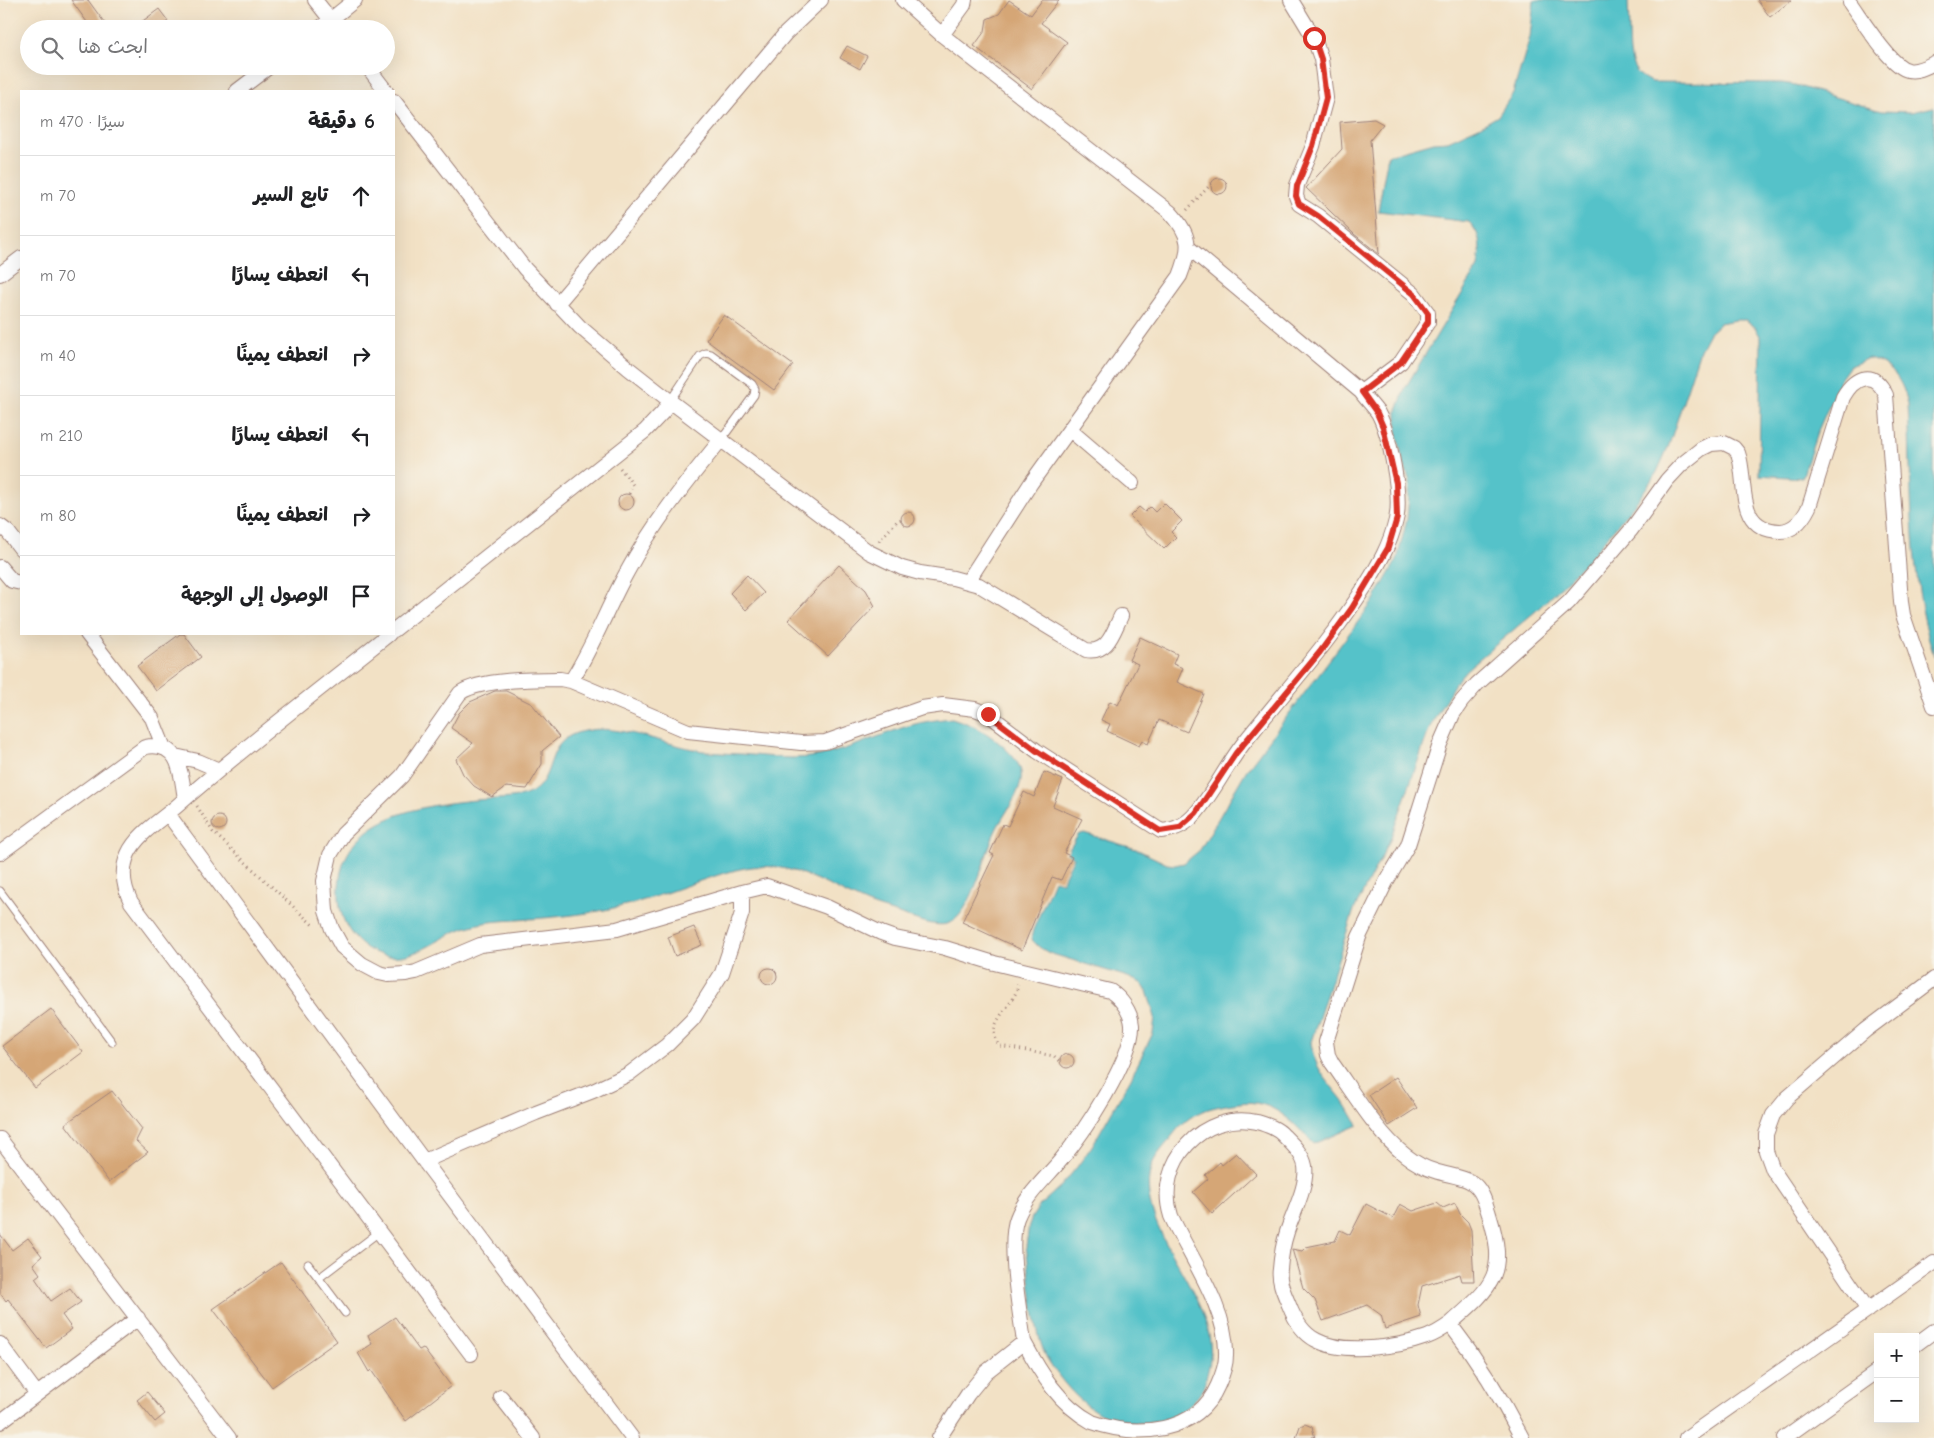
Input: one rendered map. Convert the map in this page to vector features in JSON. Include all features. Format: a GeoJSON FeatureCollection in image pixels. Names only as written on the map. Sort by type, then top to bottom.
{"type":"FeatureCollection","features":[{"type":"Feature","properties":{"kind":"street"},"geometry":{"type":"LineString","coordinates":[[315,0],[331,20]]}},
{"type":"Feature","properties":{"kind":"street"},"geometry":{"type":"LineString","coordinates":[[338,20],[355,0]]}},
{"type":"Feature","properties":{"kind":"street"},"geometry":{"type":"LineString","coordinates":[[557,304],[785,34],[821,0]]}},
{"type":"Feature","properties":{"kind":"street"},"geometry":{"type":"LineString","coordinates":[[903,0],[942,35],[1170,212],[1186,235],[1189,248],[1180,276],[1031,483],[968,581]]}},
{"type":"Feature","properties":{"kind":"street"},"geometry":{"type":"LineString","coordinates":[[942,35],[964,5],[965,0]]}},
{"type":"Feature","properties":{"kind":"street"},"geometry":{"type":"LineString","coordinates":[[1290,0],[1314,38],[1321,59],[1326,98],[1313,146],[1297,186],[1296,196],[1299,204],[1318,216],[1414,294],[1428,313],[1428,322],[1401,362],[1362,392]]}},
{"type":"Feature","properties":{"kind":"street"},"geometry":{"type":"LineString","coordinates":[[1850,3],[1896,65],[1909,70],[1916,70],[1934,63]]}},
{"type":"Feature","properties":{"kind":"street"},"geometry":{"type":"LineString","coordinates":[[239,90],[258,75]]}},
{"type":"Feature","properties":{"kind":"street"},"geometry":{"type":"LineString","coordinates":[[374,75],[385,90]]}},
{"type":"Feature","properties":{"kind":"street"},"geometry":{"type":"LineString","coordinates":[[395,102],[501,240],[557,304],[603,348],[720,441],[869,552],[902,568],[968,581],[990,591],[1086,650],[1098,650],[1107,644],[1121,616]]}},
{"type":"Feature","properties":{"kind":"street"},"geometry":{"type":"LineString","coordinates":[[1189,248],[1362,392],[1377,413],[1383,427],[1396,483],[1397,518],[1388,548],[1352,608],[1320,652],[1236,753],[1196,813],[1179,828],[1160,831],[1037,751],[988,714],[975,709],[943,705],[922,708],[825,742],[801,743],[688,731],[571,681],[551,679],[481,684],[466,689],[460,694],[402,776],[349,828],[330,855],[324,881],[326,912],[342,947],[362,964],[379,973],[388,975],[406,974],[416,972],[480,945],[617,929],[754,888],[767,886],[827,907],[881,933],[896,938],[945,948],[1020,970],[1110,991],[1122,1002],[1131,1017],[1132,1026],[1127,1050],[1099,1107],[1060,1161],[1039,1183],[1021,1208],[1016,1219],[1013,1242],[1024,1342],[1040,1372],[1061,1399],[1092,1422],[1118,1431],[1134,1433],[1162,1432],[1175,1429],[1197,1415],[1209,1403],[1223,1375],[1226,1357],[1222,1323],[1216,1305],[1171,1216],[1167,1204],[1167,1182],[1170,1172],[1183,1148],[1210,1127],[1227,1122],[1247,1120],[1268,1125],[1282,1134],[1301,1155],[1305,1167],[1304,1180],[1282,1249],[1279,1271],[1282,1289],[1293,1315],[1304,1331],[1316,1340],[1326,1344],[1356,1348],[1407,1343],[1428,1336],[1450,1324],[1485,1290],[1492,1280],[1498,1262],[1494,1232],[1483,1199],[1476,1186],[1468,1180],[1426,1168],[1404,1155],[1388,1140],[1332,1063],[1328,1055],[1326,1042],[1360,937],[1386,882],[1408,845],[1440,744],[1453,714],[1467,694],[1569,602],[1631,530],[1667,480],[1691,457],[1711,444],[1724,443],[1734,448],[1738,453],[1745,504],[1755,521],[1768,528],[1781,531],[1790,529],[1805,514],[1809,507],[1844,397],[1858,379],[1872,379],[1877,382],[1886,394],[1888,408],[1901,602],[1934,706]]}},
{"type":"Feature","properties":{"kind":"street"},"geometry":{"type":"LineString","coordinates":[[0,274],[20,259]]}},
{"type":"Feature","properties":{"kind":"street"},"geometry":{"type":"LineString","coordinates":[[395,629],[650,426],[670,401]]}},
{"type":"Feature","properties":{"kind":"street"},"geometry":{"type":"LineString","coordinates":[[1070,430],[1132,483]]}},
{"type":"Feature","properties":{"kind":"street"},"geometry":{"type":"LineString","coordinates":[[571,681],[596,639],[631,564],[686,484],[720,441]]}},
{"type":"Feature","properties":{"kind":"street"},"geometry":{"type":"LineString","coordinates":[[0,526],[8,532],[20,548]]}},
{"type":"Feature","properties":{"kind":"street"},"geometry":{"type":"LineString","coordinates":[[0,567],[12,581],[20,584]]}},
{"type":"Feature","properties":{"kind":"street"},"geometry":{"type":"LineString","coordinates":[[91,635],[152,718],[170,752],[187,797]]}},
{"type":"Feature","properties":{"kind":"street"},"geometry":{"type":"LineString","coordinates":[[388,635],[219,770],[140,838],[128,854],[124,883],[131,902],[471,1354]]}},
{"type":"Feature","properties":{"kind":"street"},"geometry":{"type":"LineString","coordinates":[[0,853],[139,750],[152,746],[219,770]]}},
{"type":"Feature","properties":{"kind":"street"},"geometry":{"type":"LineString","coordinates":[[168,814],[424,1162],[632,1438]]}},
{"type":"Feature","properties":{"kind":"street"},"geometry":{"type":"LineString","coordinates":[[424,1162],[629,1074],[667,1045],[693,1019],[722,973],[742,913],[742,892]]}},
{"type":"Feature","properties":{"kind":"street"},"geometry":{"type":"LineString","coordinates":[[1868,1310],[1773,1170],[1766,1151],[1766,1134],[1773,1115],[1788,1098],[1866,1030],[1934,979]]}},
{"type":"Feature","properties":{"kind":"street"},"geometry":{"type":"LineString","coordinates":[[0,1139],[229,1438]]}},
{"type":"Feature","properties":{"kind":"street"},"geometry":{"type":"LineString","coordinates":[[1686,1438],[1934,1263]]}},
{"type":"Feature","properties":{"kind":"street"},"geometry":{"type":"LineString","coordinates":[[0,1422],[138,1318]]}},
{"type":"Feature","properties":{"kind":"street"},"geometry":{"type":"LineString","coordinates":[[1450,1324],[1489,1378],[1522,1438]]}},
{"type":"Feature","properties":{"kind":"street"},"geometry":{"type":"LineString","coordinates":[[1919,1341],[1934,1331]]}},
{"type":"Feature","properties":{"kind":"street"},"geometry":{"type":"LineString","coordinates":[[938,1438],[968,1394],[986,1372],[1024,1342]]}},
{"type":"Feature","properties":{"kind":"street"},"geometry":{"type":"LineString","coordinates":[[0,1344],[5,1360],[37,1394]]}},
{"type":"Feature","properties":{"kind":"street"},"geometry":{"type":"LineString","coordinates":[[1784,1438],[1874,1374]]}},
{"type":"Feature","properties":{"kind":"street"},"geometry":{"type":"LineString","coordinates":[[501,1397],[533,1438]]}},
{"type":"Feature","properties":{"kind":"lane"},"geometry":{"type":"LineString","coordinates":[[670,401],[700,356],[706,353],[752,384],[755,389],[754,395],[720,441]]}},
{"type":"Feature","properties":{"kind":"lane"},"geometry":{"type":"LineString","coordinates":[[0,891],[112,1042]]}},
{"type":"Feature","properties":{"kind":"lane"},"geometry":{"type":"LineString","coordinates":[[319,1278],[379,1232]]}},
{"type":"Feature","properties":{"kind":"lane"},"geometry":{"type":"LineString","coordinates":[[308,1264],[345,1313]]}},
{"type":"Feature","properties":{"kind":"path"},"geometry":{"type":"LineString","coordinates":[[1178,221],[1212,183]]}},
{"type":"Feature","properties":{"kind":"path"},"geometry":{"type":"LineString","coordinates":[[612,457],[633,485],[629,494]]}},
{"type":"Feature","properties":{"kind":"path"},"geometry":{"type":"LineString","coordinates":[[869,552],[898,520],[902,519]]}},
{"type":"Feature","properties":{"kind":"path"},"geometry":{"type":"LineString","coordinates":[[187,797],[207,820],[213,832],[325,936],[335,934]]}},
{"type":"Feature","properties":{"kind":"path"},"geometry":{"type":"LineString","coordinates":[[207,820],[212,822]]}},
{"type":"Feature","properties":{"kind":"path"},"geometry":{"type":"LineString","coordinates":[[1020,970],[1018,988],[1014,999],[996,1020],[994,1029],[995,1040],[1000,1046],[1054,1056],[1060,1062]]}},
{"type":"Feature","properties":{"kind":"water"},"geometry":{"type":"Polygon","coordinates":[[[1534,0],[1628,0],[1630,55],[1632,62],[1638,73],[1652,82],[1782,83],[1795,85],[1881,111],[1911,112],[1934,107],[1934,656],[1926,625],[1915,563],[1908,404],[1899,381],[1884,364],[1868,358],[1849,367],[1841,378],[1817,433],[1802,478],[1759,475],[1761,338],[1755,327],[1746,320],[1720,323],[1709,333],[1700,350],[1669,445],[1657,472],[1638,500],[1589,559],[1537,610],[1466,670],[1455,683],[1430,727],[1390,840],[1354,910],[1311,1042],[1315,1060],[1327,1081],[1344,1102],[1358,1125],[1314,1144],[1290,1120],[1272,1108],[1251,1102],[1227,1105],[1198,1113],[1182,1124],[1155,1159],[1152,1165],[1148,1189],[1153,1214],[1203,1315],[1210,1341],[1209,1366],[1199,1395],[1170,1419],[1160,1422],[1140,1423],[1117,1421],[1086,1405],[1061,1379],[1048,1360],[1043,1350],[1036,1322],[1026,1246],[1032,1217],[1040,1205],[1062,1185],[1092,1146],[1131,1078],[1153,1033],[1155,1017],[1147,991],[1141,983],[1128,977],[1049,953],[1031,939],[1033,930],[1054,880],[1062,882],[1074,857],[1067,853],[1078,835],[1084,833],[1136,849],[1167,864],[1175,865],[1184,863],[1200,850],[1246,771],[1372,603],[1397,560],[1407,519],[1410,482],[1402,458],[1397,431],[1397,411],[1405,388],[1478,267],[1480,243],[1477,233],[1469,222],[1378,211],[1388,155],[1434,142],[1448,141],[1498,116],[1513,93],[1530,37],[1534,0]]]}},
{"type":"Feature","properties":{"kind":"water"},"geometry":{"type":"Polygon","coordinates":[[[952,718],[981,730],[1003,746],[1019,766],[1021,779],[1016,795],[995,832],[971,897],[964,910],[956,919],[947,924],[937,925],[907,917],[868,904],[805,875],[772,867],[736,870],[648,899],[607,909],[563,916],[478,924],[460,929],[421,950],[400,956],[388,956],[368,949],[353,936],[343,918],[339,898],[341,871],[350,850],[365,833],[383,821],[428,807],[526,795],[540,785],[546,776],[557,748],[564,740],[575,734],[590,730],[616,730],[709,752],[793,758],[833,752],[910,725],[952,718]]]}},
{"type":"Feature","properties":{"kind":"building"},"geometry":{"type":"Polygon","coordinates":[[[71,0],[88,0],[102,20],[85,20],[71,0]]]}},
{"type":"Feature","properties":{"kind":"building"},"geometry":{"type":"Polygon","coordinates":[[[1009,0],[1031,15],[1042,0],[1059,0],[1041,23],[1067,42],[1032,89],[974,46],[985,31],[987,19],[999,14],[1009,0]]]}},
{"type":"Feature","properties":{"kind":"building"},"geometry":{"type":"Polygon","coordinates":[[[1757,0],[1792,0],[1770,17],[1757,0]]]}},
{"type":"Feature","properties":{"kind":"building"},"geometry":{"type":"Polygon","coordinates":[[[159,9],[167,20],[144,20],[159,9]]]}},
{"type":"Feature","properties":{"kind":"building"},"geometry":{"type":"Polygon","coordinates":[[[847,46],[867,56],[860,69],[840,58],[847,46]]]}},
{"type":"Feature","properties":{"kind":"building"},"geometry":{"type":"Polygon","coordinates":[[[1374,119],[1383,124],[1370,140],[1379,254],[1354,234],[1306,188],[1342,149],[1340,122],[1374,119]]]}},
{"type":"Feature","properties":{"kind":"building"},"geometry":{"type":"Polygon","coordinates":[[[1219,178],[1227,186],[1219,194],[1211,186],[1219,178]]]}},
{"type":"Feature","properties":{"kind":"building"},"geometry":{"type":"Polygon","coordinates":[[[724,315],[793,365],[774,390],[706,340],[724,315]]]}},
{"type":"Feature","properties":{"kind":"building"},"geometry":{"type":"Polygon","coordinates":[[[623,494],[629,494],[634,499],[632,508],[623,510],[618,505],[618,499],[623,494]]]}},
{"type":"Feature","properties":{"kind":"building"},"geometry":{"type":"Polygon","coordinates":[[[1164,503],[1182,521],[1171,532],[1176,537],[1164,549],[1130,516],[1139,507],[1145,512],[1150,507],[1155,512],[1164,503]]]}},
{"type":"Feature","properties":{"kind":"building"},"geometry":{"type":"Polygon","coordinates":[[[908,512],[913,514],[915,519],[913,524],[908,526],[903,524],[901,519],[903,514],[908,512]]]}},
{"type":"Feature","properties":{"kind":"building"},"geometry":{"type":"Polygon","coordinates":[[[839,565],[866,590],[875,606],[828,656],[788,620],[839,565]]]}},
{"type":"Feature","properties":{"kind":"building"},"geometry":{"type":"Polygon","coordinates":[[[747,575],[764,593],[746,610],[730,593],[747,575]]]}},
{"type":"Feature","properties":{"kind":"building"},"geometry":{"type":"Polygon","coordinates":[[[179,635],[185,635],[201,657],[156,691],[137,666],[179,635]]]}},
{"type":"Feature","properties":{"kind":"building"},"geometry":{"type":"Polygon","coordinates":[[[1140,637],[1177,654],[1173,664],[1183,668],[1177,682],[1204,694],[1187,732],[1159,720],[1148,744],[1142,741],[1139,746],[1107,731],[1110,724],[1101,720],[1110,701],[1118,705],[1138,664],[1129,660],[1140,637]]]}},
{"type":"Feature","properties":{"kind":"building"},"geometry":{"type":"Polygon","coordinates":[[[495,691],[506,691],[532,704],[559,737],[542,751],[542,764],[527,789],[506,787],[492,797],[474,786],[463,774],[456,759],[473,743],[451,728],[459,713],[470,702],[495,691]]]}},
{"type":"Feature","properties":{"kind":"building"},"geometry":{"type":"Polygon","coordinates":[[[1044,772],[1063,780],[1053,806],[1082,819],[1064,853],[1072,857],[1061,880],[1052,877],[1022,950],[962,922],[994,855],[990,853],[1003,824],[1008,826],[1024,792],[1034,797],[1044,772]]]}},
{"type":"Feature","properties":{"kind":"building"},"geometry":{"type":"Polygon","coordinates":[[[216,816],[222,816],[226,823],[222,830],[216,830],[212,826],[212,820],[216,816]]]}},
{"type":"Feature","properties":{"kind":"building"},"geometry":{"type":"Polygon","coordinates":[[[694,927],[702,945],[675,956],[668,937],[694,927]]]}},
{"type":"Feature","properties":{"kind":"building"},"geometry":{"type":"Polygon","coordinates":[[[769,968],[777,976],[769,984],[761,976],[769,968]]]}},
{"type":"Feature","properties":{"kind":"building"},"geometry":{"type":"Polygon","coordinates":[[[51,1009],[83,1052],[35,1088],[2,1046],[51,1009]]]}},
{"type":"Feature","properties":{"kind":"building"},"geometry":{"type":"Polygon","coordinates":[[[1067,1054],[1072,1056],[1074,1061],[1072,1066],[1067,1068],[1062,1066],[1060,1061],[1062,1056],[1067,1054]]]}},
{"type":"Feature","properties":{"kind":"building"},"geometry":{"type":"Polygon","coordinates":[[[1396,1077],[1417,1108],[1389,1126],[1369,1095],[1396,1077]]]}},
{"type":"Feature","properties":{"kind":"building"},"geometry":{"type":"Polygon","coordinates":[[[112,1091],[142,1129],[136,1141],[148,1152],[109,1182],[65,1124],[112,1091]]]}},
{"type":"Feature","properties":{"kind":"building"},"geometry":{"type":"Polygon","coordinates":[[[1236,1153],[1256,1174],[1212,1214],[1193,1192],[1208,1179],[1205,1175],[1220,1162],[1222,1165],[1236,1153]]]}},
{"type":"Feature","properties":{"kind":"building"},"geometry":{"type":"Polygon","coordinates":[[[1437,1203],[1443,1208],[1455,1203],[1460,1214],[1468,1222],[1471,1230],[1474,1281],[1462,1281],[1460,1274],[1422,1286],[1418,1305],[1421,1317],[1385,1329],[1381,1315],[1367,1305],[1323,1321],[1315,1300],[1303,1288],[1292,1249],[1302,1251],[1306,1247],[1335,1241],[1340,1230],[1350,1235],[1366,1204],[1393,1218],[1400,1204],[1413,1211],[1437,1203]]]}},
{"type":"Feature","properties":{"kind":"building"},"geometry":{"type":"Polygon","coordinates":[[[0,1234],[12,1250],[28,1238],[42,1256],[33,1264],[40,1274],[35,1278],[51,1301],[70,1288],[81,1302],[62,1315],[72,1329],[46,1348],[8,1299],[6,1301],[0,1293],[0,1234]]]}},
{"type":"Feature","properties":{"kind":"building"},"geometry":{"type":"Polygon","coordinates":[[[281,1262],[337,1341],[272,1387],[213,1309],[281,1262]]]}},
{"type":"Feature","properties":{"kind":"building"},"geometry":{"type":"Polygon","coordinates":[[[395,1317],[419,1350],[423,1348],[451,1386],[406,1421],[371,1370],[369,1372],[358,1353],[372,1344],[368,1335],[395,1317]]]}},
{"type":"Feature","properties":{"kind":"building"},"geometry":{"type":"Polygon","coordinates":[[[147,1392],[165,1414],[155,1422],[137,1400],[147,1392]]]}},
{"type":"Feature","properties":{"kind":"building"},"geometry":{"type":"Polygon","coordinates":[[[1305,1424],[1312,1427],[1315,1438],[1296,1438],[1300,1426],[1305,1424]]]}},
{"type":"Feature","properties":{"kind":"route"},"geometry":{"type":"LineString","coordinates":[[988,714],[1037,751],[1160,831],[1179,828],[1196,813],[1236,753],[1320,652],[1352,608],[1388,548],[1397,518],[1396,483],[1383,427],[1377,413],[1362,392],[1401,362],[1428,322],[1428,313],[1414,294],[1318,216],[1299,204],[1296,196],[1297,186],[1313,146],[1326,98],[1321,59],[1314,38]]}}]}
